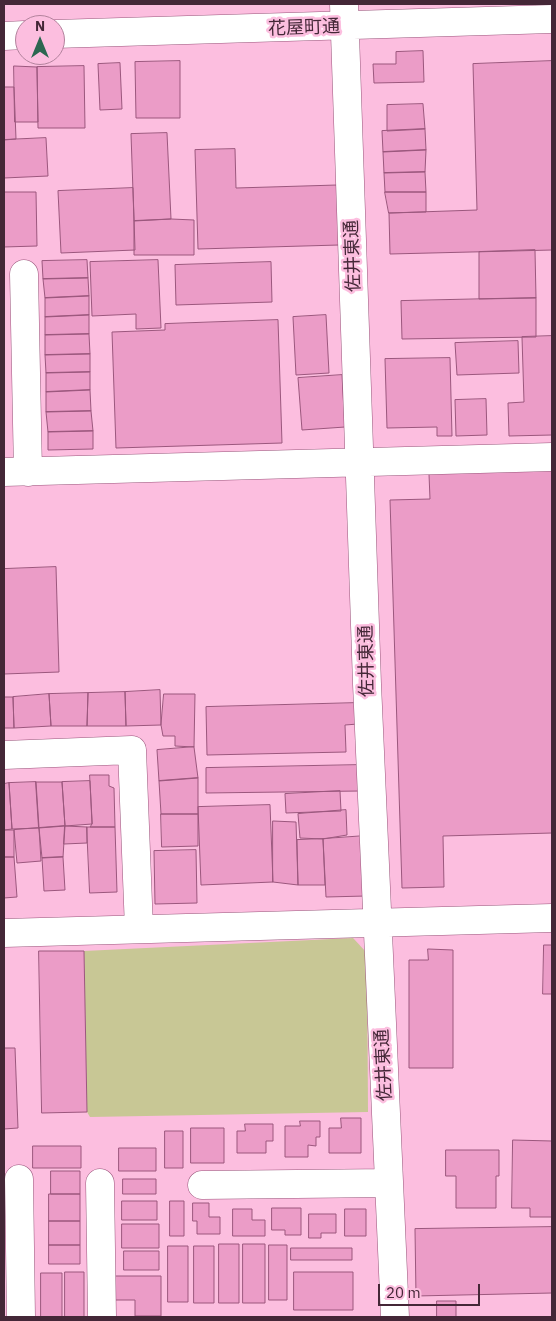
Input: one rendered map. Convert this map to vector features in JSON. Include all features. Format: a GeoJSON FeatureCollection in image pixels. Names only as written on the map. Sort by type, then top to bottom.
{"type":"FeatureCollection","features":[{"type":"Feature","properties":{"kind":"street","name":"花屋町通"},"geometry":{"type":"LineString","coordinates":[[65,33],[345,15],[552,19]]}},
{"type":"Feature","properties":{"kind":"street","name":"佐井東通"},"geometry":{"type":"LineString","coordinates":[[345,15],[377,923],[396,1317]]}},
{"type":"Feature","properties":{"kind":"street"},"geometry":{"type":"LineString","coordinates":[[24,274],[16,472],[552,457]]}},
{"type":"Feature","properties":{"kind":"street"},"geometry":{"type":"LineString","coordinates":[[4,756],[132,750],[139,929]]}},
{"type":"Feature","properties":{"kind":"street"},"geometry":{"type":"LineString","coordinates":[[4,932],[552,918]]}},
{"type":"Feature","properties":{"kind":"street"},"geometry":{"type":"LineString","coordinates":[[19,1179],[21,1317]]}},
{"type":"Feature","properties":{"kind":"street"},"geometry":{"type":"LineString","coordinates":[[202,1185],[389,1182]]}},
{"type":"Feature","properties":{"kind":"street"},"geometry":{"type":"LineString","coordinates":[[100,1183],[102,1317]]}},
{"type":"Feature","properties":{"kind":"shaded area"},"geometry":{"type":"Polygon","coordinates":[[[353,938],[367,953],[368,1112],[90,1117],[87,1112],[84,951],[353,938]]]}},
{"type":"Feature","properties":{"kind":"building"},"geometry":{"type":"Polygon","coordinates":[[[423,51],[424,82],[374,83],[373,64],[396,64],[396,52],[423,51]]]}},
{"type":"Feature","properties":{"kind":"building"},"geometry":{"type":"Polygon","coordinates":[[[180,61],[180,118],[136,118],[135,62],[180,61]]]}},
{"type":"Feature","properties":{"kind":"building"},"geometry":{"type":"Polygon","coordinates":[[[552,61],[552,250],[390,254],[389,213],[477,210],[473,64],[552,61]]]}},
{"type":"Feature","properties":{"kind":"building"},"geometry":{"type":"Polygon","coordinates":[[[120,63],[122,109],[100,110],[98,64],[120,63]]]}},
{"type":"Feature","properties":{"kind":"building"},"geometry":{"type":"Polygon","coordinates":[[[14,66],[37,67],[38,122],[15,122],[14,66]]]}},
{"type":"Feature","properties":{"kind":"building"},"geometry":{"type":"Polygon","coordinates":[[[84,66],[85,128],[38,128],[37,67],[84,66]]]}},
{"type":"Feature","properties":{"kind":"building"},"geometry":{"type":"Polygon","coordinates":[[[4,87],[14,87],[16,139],[4,140],[4,87]]]}},
{"type":"Feature","properties":{"kind":"building"},"geometry":{"type":"Polygon","coordinates":[[[423,104],[425,129],[387,131],[387,105],[423,104]]]}},
{"type":"Feature","properties":{"kind":"building"},"geometry":{"type":"Polygon","coordinates":[[[425,129],[426,150],[383,152],[382,131],[425,129]]]}},
{"type":"Feature","properties":{"kind":"building"},"geometry":{"type":"Polygon","coordinates":[[[167,133],[171,219],[134,221],[131,134],[167,133]]]}},
{"type":"Feature","properties":{"kind":"building"},"geometry":{"type":"Polygon","coordinates":[[[46,138],[48,176],[4,178],[4,140],[46,138]]]}},
{"type":"Feature","properties":{"kind":"building"},"geometry":{"type":"Polygon","coordinates":[[[235,149],[236,188],[337,185],[339,245],[198,249],[195,150],[235,149]]]}},
{"type":"Feature","properties":{"kind":"building"},"geometry":{"type":"Polygon","coordinates":[[[426,150],[425,172],[384,173],[383,152],[426,150]]]}},
{"type":"Feature","properties":{"kind":"building"},"geometry":{"type":"Polygon","coordinates":[[[425,172],[426,192],[385,192],[384,173],[425,172]]]}},
{"type":"Feature","properties":{"kind":"building"},"geometry":{"type":"Polygon","coordinates":[[[133,188],[135,250],[61,253],[58,191],[133,188]]]}},
{"type":"Feature","properties":{"kind":"building"},"geometry":{"type":"Polygon","coordinates":[[[4,192],[36,192],[37,246],[4,247],[4,192]]]}},
{"type":"Feature","properties":{"kind":"building"},"geometry":{"type":"Polygon","coordinates":[[[385,192],[426,192],[426,212],[389,213],[385,192]]]}},
{"type":"Feature","properties":{"kind":"building"},"geometry":{"type":"Polygon","coordinates":[[[194,220],[194,255],[134,255],[134,221],[194,220]]]}},
{"type":"Feature","properties":{"kind":"building"},"geometry":{"type":"Polygon","coordinates":[[[535,250],[536,298],[479,299],[479,252],[535,250]]]}},
{"type":"Feature","properties":{"kind":"building"},"geometry":{"type":"Polygon","coordinates":[[[87,260],[88,278],[43,279],[42,261],[87,260]]]}},
{"type":"Feature","properties":{"kind":"building"},"geometry":{"type":"Polygon","coordinates":[[[158,260],[161,328],[136,329],[136,314],[92,316],[90,262],[158,260]]]}},
{"type":"Feature","properties":{"kind":"building"},"geometry":{"type":"Polygon","coordinates":[[[271,262],[272,302],[176,305],[175,265],[271,262]]]}},
{"type":"Feature","properties":{"kind":"building"},"geometry":{"type":"Polygon","coordinates":[[[88,278],[89,296],[45,298],[43,279],[88,278]]]}},
{"type":"Feature","properties":{"kind":"building"},"geometry":{"type":"Polygon","coordinates":[[[89,296],[89,315],[45,317],[45,298],[89,296]]]}},
{"type":"Feature","properties":{"kind":"building"},"geometry":{"type":"Polygon","coordinates":[[[536,298],[536,337],[402,339],[401,301],[536,298]]]}},
{"type":"Feature","properties":{"kind":"building"},"geometry":{"type":"Polygon","coordinates":[[[89,315],[89,334],[45,335],[45,317],[89,315]]]}},
{"type":"Feature","properties":{"kind":"building"},"geometry":{"type":"Polygon","coordinates":[[[326,315],[329,373],[296,375],[293,317],[326,315]]]}},
{"type":"Feature","properties":{"kind":"building"},"geometry":{"type":"Polygon","coordinates":[[[278,320],[282,443],[116,448],[112,332],[165,330],[165,324],[278,320]]]}},
{"type":"Feature","properties":{"kind":"building"},"geometry":{"type":"Polygon","coordinates":[[[89,334],[90,354],[45,355],[45,335],[89,334]]]}},
{"type":"Feature","properties":{"kind":"building"},"geometry":{"type":"Polygon","coordinates":[[[552,336],[552,435],[509,436],[508,403],[524,402],[522,337],[552,336]]]}},
{"type":"Feature","properties":{"kind":"building"},"geometry":{"type":"Polygon","coordinates":[[[518,341],[519,373],[457,375],[455,343],[518,341]]]}},
{"type":"Feature","properties":{"kind":"building"},"geometry":{"type":"Polygon","coordinates":[[[90,354],[90,372],[46,373],[45,355],[90,354]]]}},
{"type":"Feature","properties":{"kind":"building"},"geometry":{"type":"Polygon","coordinates":[[[450,358],[452,436],[437,436],[437,427],[387,428],[385,359],[450,358]]]}},
{"type":"Feature","properties":{"kind":"building"},"geometry":{"type":"Polygon","coordinates":[[[90,372],[90,390],[46,392],[46,373],[90,372]]]}},
{"type":"Feature","properties":{"kind":"building"},"geometry":{"type":"Polygon","coordinates":[[[342,375],[345,427],[302,430],[298,378],[342,375]]]}},
{"type":"Feature","properties":{"kind":"building"},"geometry":{"type":"Polygon","coordinates":[[[90,390],[91,411],[46,412],[46,392],[90,390]]]}},
{"type":"Feature","properties":{"kind":"building"},"geometry":{"type":"Polygon","coordinates":[[[486,399],[487,435],[456,436],[455,400],[486,399]]]}},
{"type":"Feature","properties":{"kind":"building"},"geometry":{"type":"Polygon","coordinates":[[[91,411],[93,431],[48,432],[46,412],[91,411]]]}},
{"type":"Feature","properties":{"kind":"building"},"geometry":{"type":"Polygon","coordinates":[[[93,431],[93,449],[48,450],[48,432],[93,431]]]}},
{"type":"Feature","properties":{"kind":"building"},"geometry":{"type":"Polygon","coordinates":[[[552,470],[552,833],[443,836],[444,887],[402,888],[390,500],[430,499],[429,474],[552,470]]]}},
{"type":"Feature","properties":{"kind":"building"},"geometry":{"type":"Polygon","coordinates":[[[56,567],[59,672],[4,674],[4,569],[56,567]]]}},
{"type":"Feature","properties":{"kind":"building"},"geometry":{"type":"Polygon","coordinates":[[[160,690],[161,725],[126,726],[125,692],[160,690]]]}},
{"type":"Feature","properties":{"kind":"building"},"geometry":{"type":"Polygon","coordinates":[[[125,692],[126,726],[87,726],[88,693],[125,692]]]}},
{"type":"Feature","properties":{"kind":"building"},"geometry":{"type":"Polygon","coordinates":[[[88,693],[87,726],[51,726],[49,694],[88,693]]]}},
{"type":"Feature","properties":{"kind":"building"},"geometry":{"type":"Polygon","coordinates":[[[49,694],[51,726],[14,728],[13,697],[49,694]]]}},
{"type":"Feature","properties":{"kind":"building"},"geometry":{"type":"Polygon","coordinates":[[[164,694],[195,694],[194,747],[175,746],[175,736],[163,736],[161,725],[164,694]]]}},
{"type":"Feature","properties":{"kind":"building"},"geometry":{"type":"Polygon","coordinates":[[[4,697],[13,697],[14,728],[4,728],[4,697]]]}},
{"type":"Feature","properties":{"kind":"building"},"geometry":{"type":"Polygon","coordinates":[[[357,703],[358,724],[345,725],[346,752],[207,755],[206,707],[357,703]]]}},
{"type":"Feature","properties":{"kind":"building"},"geometry":{"type":"Polygon","coordinates":[[[194,747],[198,778],[159,781],[157,750],[194,747]]]}},
{"type":"Feature","properties":{"kind":"building"},"geometry":{"type":"Polygon","coordinates":[[[360,765],[360,791],[206,793],[206,768],[360,765]]]}},
{"type":"Feature","properties":{"kind":"building"},"geometry":{"type":"Polygon","coordinates":[[[90,775],[109,775],[109,786],[114,788],[115,827],[90,827],[92,824],[90,775]]]}},
{"type":"Feature","properties":{"kind":"building"},"geometry":{"type":"Polygon","coordinates":[[[198,778],[198,814],[161,814],[159,781],[198,778]]]}},
{"type":"Feature","properties":{"kind":"building"},"geometry":{"type":"Polygon","coordinates":[[[90,781],[92,824],[65,826],[62,782],[90,781]]]}},
{"type":"Feature","properties":{"kind":"building"},"geometry":{"type":"Polygon","coordinates":[[[36,782],[62,782],[65,826],[39,828],[36,782]]]}},
{"type":"Feature","properties":{"kind":"building"},"geometry":{"type":"Polygon","coordinates":[[[36,782],[39,828],[12,829],[9,783],[36,782]]]}},
{"type":"Feature","properties":{"kind":"building"},"geometry":{"type":"Polygon","coordinates":[[[9,783],[12,829],[4,830],[4,784],[9,783]]]}},
{"type":"Feature","properties":{"kind":"building"},"geometry":{"type":"Polygon","coordinates":[[[340,791],[341,811],[286,813],[285,794],[340,791]]]}},
{"type":"Feature","properties":{"kind":"building"},"geometry":{"type":"Polygon","coordinates":[[[270,805],[273,882],[201,885],[198,807],[270,805]]]}},
{"type":"Feature","properties":{"kind":"building"},"geometry":{"type":"Polygon","coordinates":[[[346,810],[347,835],[323,839],[300,838],[298,814],[346,810]]]}},
{"type":"Feature","properties":{"kind":"building"},"geometry":{"type":"Polygon","coordinates":[[[161,814],[198,814],[198,846],[162,847],[161,814]]]}},
{"type":"Feature","properties":{"kind":"building"},"geometry":{"type":"Polygon","coordinates":[[[273,821],[296,822],[298,885],[273,882],[273,821]]]}},
{"type":"Feature","properties":{"kind":"building"},"geometry":{"type":"Polygon","coordinates":[[[65,826],[63,857],[42,858],[39,828],[65,826]]]}},
{"type":"Feature","properties":{"kind":"building"},"geometry":{"type":"Polygon","coordinates":[[[65,826],[87,827],[87,843],[64,844],[65,826]]]}},
{"type":"Feature","properties":{"kind":"building"},"geometry":{"type":"Polygon","coordinates":[[[87,827],[115,827],[117,892],[90,893],[87,827]]]}},
{"type":"Feature","properties":{"kind":"building"},"geometry":{"type":"Polygon","coordinates":[[[39,828],[41,861],[17,863],[14,830],[39,828]]]}},
{"type":"Feature","properties":{"kind":"building"},"geometry":{"type":"Polygon","coordinates":[[[4,830],[14,830],[14,857],[4,857],[4,830]]]}},
{"type":"Feature","properties":{"kind":"building"},"geometry":{"type":"Polygon","coordinates":[[[365,836],[366,896],[326,897],[323,839],[365,836]]]}},
{"type":"Feature","properties":{"kind":"building"},"geometry":{"type":"Polygon","coordinates":[[[323,839],[325,885],[298,885],[297,840],[323,839]]]}},
{"type":"Feature","properties":{"kind":"building"},"geometry":{"type":"Polygon","coordinates":[[[196,850],[197,903],[155,904],[154,851],[196,850]]]}},
{"type":"Feature","properties":{"kind":"building"},"geometry":{"type":"Polygon","coordinates":[[[4,857],[14,857],[17,897],[4,898],[4,857]]]}},
{"type":"Feature","properties":{"kind":"building"},"geometry":{"type":"Polygon","coordinates":[[[63,857],[65,890],[44,891],[42,858],[63,857]]]}},
{"type":"Feature","properties":{"kind":"building"},"geometry":{"type":"Polygon","coordinates":[[[544,945],[552,945],[552,994],[543,994],[544,945]]]}},
{"type":"Feature","properties":{"kind":"building"},"geometry":{"type":"Polygon","coordinates":[[[428,949],[453,950],[453,1068],[409,1068],[409,960],[428,960],[428,949]]]}},
{"type":"Feature","properties":{"kind":"building"},"geometry":{"type":"Polygon","coordinates":[[[39,951],[84,951],[87,1112],[42,1113],[39,951]]]}},
{"type":"Feature","properties":{"kind":"building"},"geometry":{"type":"Polygon","coordinates":[[[4,1048],[15,1048],[18,1128],[4,1129],[4,1048]]]}},
{"type":"Feature","properties":{"kind":"building"},"geometry":{"type":"Polygon","coordinates":[[[341,1118],[361,1118],[361,1153],[329,1153],[329,1128],[341,1128],[341,1118]]]}},
{"type":"Feature","properties":{"kind":"building"},"geometry":{"type":"Polygon","coordinates":[[[300,1121],[320,1121],[320,1137],[316,1137],[316,1146],[308,1145],[308,1157],[285,1157],[285,1126],[300,1126],[300,1121]]]}},
{"type":"Feature","properties":{"kind":"building"},"geometry":{"type":"Polygon","coordinates":[[[245,1124],[273,1124],[273,1141],[266,1141],[266,1153],[237,1153],[237,1131],[245,1131],[245,1124]]]}},
{"type":"Feature","properties":{"kind":"building"},"geometry":{"type":"Polygon","coordinates":[[[191,1128],[224,1128],[224,1163],[191,1163],[191,1128]]]}},
{"type":"Feature","properties":{"kind":"building"},"geometry":{"type":"Polygon","coordinates":[[[165,1131],[183,1131],[183,1168],[165,1168],[165,1131]]]}},
{"type":"Feature","properties":{"kind":"building"},"geometry":{"type":"Polygon","coordinates":[[[513,1140],[552,1141],[552,1217],[530,1217],[530,1208],[512,1208],[513,1140]]]}},
{"type":"Feature","properties":{"kind":"building"},"geometry":{"type":"Polygon","coordinates":[[[33,1146],[81,1146],[81,1168],[33,1168],[33,1146]]]}},
{"type":"Feature","properties":{"kind":"building"},"geometry":{"type":"Polygon","coordinates":[[[119,1148],[156,1148],[156,1171],[119,1171],[119,1148]]]}},
{"type":"Feature","properties":{"kind":"building"},"geometry":{"type":"Polygon","coordinates":[[[446,1150],[499,1150],[499,1176],[496,1176],[496,1208],[456,1208],[456,1176],[446,1176],[446,1150]]]}},
{"type":"Feature","properties":{"kind":"building"},"geometry":{"type":"Polygon","coordinates":[[[51,1171],[80,1171],[80,1194],[51,1194],[51,1171]]]}},
{"type":"Feature","properties":{"kind":"building"},"geometry":{"type":"Polygon","coordinates":[[[123,1179],[156,1179],[156,1194],[123,1194],[123,1179]]]}},
{"type":"Feature","properties":{"kind":"building"},"geometry":{"type":"Polygon","coordinates":[[[49,1194],[80,1194],[80,1221],[49,1221],[49,1194]]]}},
{"type":"Feature","properties":{"kind":"building"},"geometry":{"type":"Polygon","coordinates":[[[122,1201],[157,1201],[157,1220],[122,1220],[122,1201]]]}},
{"type":"Feature","properties":{"kind":"building"},"geometry":{"type":"Polygon","coordinates":[[[170,1201],[184,1201],[184,1236],[170,1236],[170,1201]]]}},
{"type":"Feature","properties":{"kind":"building"},"geometry":{"type":"Polygon","coordinates":[[[193,1203],[209,1203],[209,1217],[220,1217],[220,1234],[197,1234],[197,1221],[193,1221],[193,1203]]]}},
{"type":"Feature","properties":{"kind":"building"},"geometry":{"type":"Polygon","coordinates":[[[272,1208],[301,1208],[301,1235],[285,1235],[285,1230],[272,1230],[272,1208]]]}},
{"type":"Feature","properties":{"kind":"building"},"geometry":{"type":"Polygon","coordinates":[[[233,1209],[252,1209],[252,1220],[265,1220],[265,1236],[233,1236],[233,1209]]]}},
{"type":"Feature","properties":{"kind":"building"},"geometry":{"type":"Polygon","coordinates":[[[345,1209],[366,1209],[366,1236],[345,1236],[345,1209]]]}},
{"type":"Feature","properties":{"kind":"building"},"geometry":{"type":"Polygon","coordinates":[[[309,1214],[336,1214],[336,1233],[321,1233],[321,1238],[309,1238],[309,1214]]]}},
{"type":"Feature","properties":{"kind":"building"},"geometry":{"type":"Polygon","coordinates":[[[49,1221],[80,1221],[80,1245],[49,1245],[49,1221]]]}},
{"type":"Feature","properties":{"kind":"building"},"geometry":{"type":"Polygon","coordinates":[[[122,1224],[159,1224],[159,1248],[122,1248],[122,1224]]]}},
{"type":"Feature","properties":{"kind":"building"},"geometry":{"type":"Polygon","coordinates":[[[552,1227],[552,1293],[416,1296],[415,1229],[552,1227]]]}},
{"type":"Feature","properties":{"kind":"building"},"geometry":{"type":"Polygon","coordinates":[[[219,1244],[239,1244],[239,1303],[219,1303],[219,1244]]]}},
{"type":"Feature","properties":{"kind":"building"},"geometry":{"type":"Polygon","coordinates":[[[243,1244],[265,1244],[265,1303],[243,1303],[243,1244]]]}},
{"type":"Feature","properties":{"kind":"building"},"geometry":{"type":"Polygon","coordinates":[[[49,1245],[80,1245],[80,1264],[49,1264],[49,1245]]]}},
{"type":"Feature","properties":{"kind":"building"},"geometry":{"type":"Polygon","coordinates":[[[269,1245],[287,1245],[287,1300],[269,1300],[269,1245]]]}},
{"type":"Feature","properties":{"kind":"building"},"geometry":{"type":"Polygon","coordinates":[[[168,1246],[188,1246],[188,1302],[168,1302],[168,1246]]]}},
{"type":"Feature","properties":{"kind":"building"},"geometry":{"type":"Polygon","coordinates":[[[194,1246],[214,1246],[214,1303],[194,1303],[194,1246]]]}},
{"type":"Feature","properties":{"kind":"building"},"geometry":{"type":"Polygon","coordinates":[[[291,1248],[352,1248],[352,1260],[291,1260],[291,1248]]]}},
{"type":"Feature","properties":{"kind":"building"},"geometry":{"type":"Polygon","coordinates":[[[124,1251],[159,1251],[159,1270],[124,1270],[124,1251]]]}},
{"type":"Feature","properties":{"kind":"building"},"geometry":{"type":"Polygon","coordinates":[[[65,1272],[84,1272],[84,1317],[65,1317],[65,1272]]]}},
{"type":"Feature","properties":{"kind":"building"},"geometry":{"type":"Polygon","coordinates":[[[294,1272],[353,1272],[353,1310],[294,1310],[294,1272]]]}},
{"type":"Feature","properties":{"kind":"building"},"geometry":{"type":"Polygon","coordinates":[[[41,1273],[62,1273],[62,1317],[41,1317],[41,1273]]]}},
{"type":"Feature","properties":{"kind":"building"},"geometry":{"type":"Polygon","coordinates":[[[115,1276],[161,1276],[161,1316],[135,1316],[135,1300],[115,1300],[115,1276]]]}},
{"type":"Feature","properties":{"kind":"building"},"geometry":{"type":"Polygon","coordinates":[[[437,1301],[456,1301],[456,1317],[437,1317],[437,1301]]]}}]}
